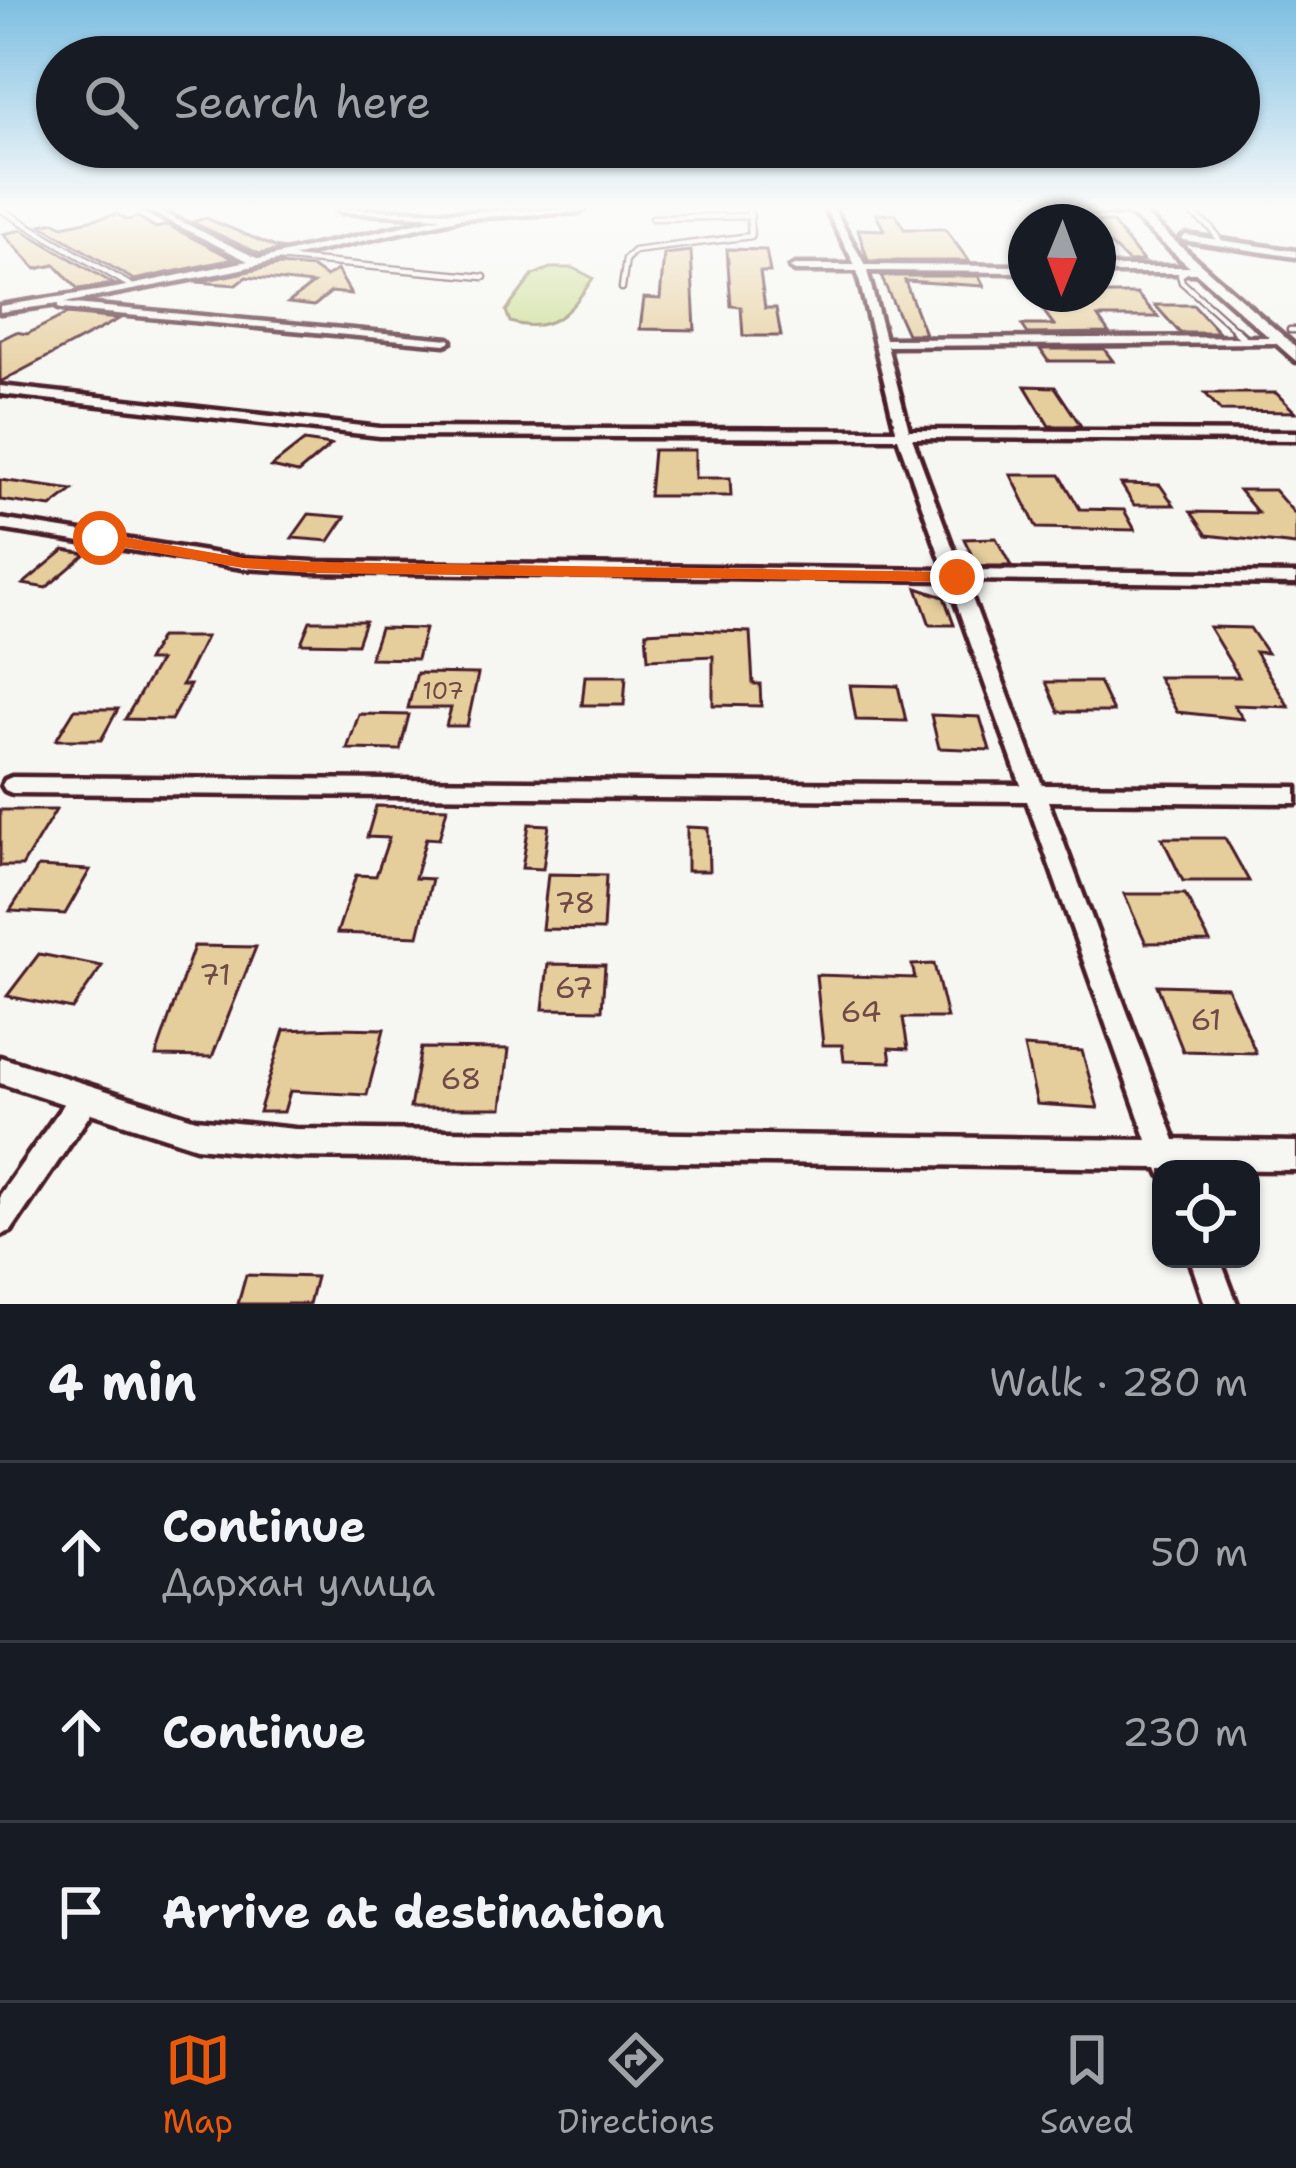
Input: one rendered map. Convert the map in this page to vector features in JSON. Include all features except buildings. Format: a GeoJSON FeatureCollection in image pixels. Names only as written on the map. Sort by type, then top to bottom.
{"type":"FeatureCollection","features":[{"type":"Feature","properties":{"kind":"main road"},"geometry":{"type":"LineString","coordinates":[[1194,270],[1290,334]]}},
{"type":"Feature","properties":{"kind":"main road"},"geometry":{"type":"LineString","coordinates":[[1221,270],[1290,334],[1296,356]]}},
{"type":"Feature","properties":{"kind":"street"},"geometry":{"type":"LineString","coordinates":[[0,309],[45,305],[216,270]]}},
{"type":"Feature","properties":{"kind":"street"},"geometry":{"type":"LineString","coordinates":[[860,270],[904,436],[1169,1160]]}},
{"type":"Feature","properties":{"kind":"street"},"geometry":{"type":"LineString","coordinates":[[1116,270],[1194,270]]}},
{"type":"Feature","properties":{"kind":"street"},"geometry":{"type":"LineString","coordinates":[[45,305],[445,341]]}},
{"type":"Feature","properties":{"kind":"street"},"geometry":{"type":"LineString","coordinates":[[878,343],[1246,340],[1290,334]]}},
{"type":"Feature","properties":{"kind":"street"},"geometry":{"type":"LineString","coordinates":[[0,390],[380,432],[1296,436]]}},
{"type":"Feature","properties":{"kind":"street"},"geometry":{"type":"LineString","coordinates":[[0,524],[243,563],[1296,579]]}},
{"type":"Feature","properties":{"kind":"street"},"geometry":{"type":"LineString","coordinates":[[12,785],[1296,795]]}},
{"type":"Feature","properties":{"kind":"street"},"geometry":{"type":"LineString","coordinates":[[0,1070],[196,1132],[295,1143],[1152,1163]]}},
{"type":"Feature","properties":{"kind":"street"},"geometry":{"type":"LineString","coordinates":[[0,1220],[84,1099]]}},
{"type":"Feature","properties":{"kind":"street"},"geometry":{"type":"LineString","coordinates":[[1224,1160],[1296,1156]]}},
{"type":"Feature","properties":{"kind":"street"},"geometry":{"type":"LineString","coordinates":[[1208,1268],[1221,1304]]}},
{"type":"Feature","properties":{"kind":"lane"},"geometry":{"type":"LineString","coordinates":[[104,270],[131,286]]}},
{"type":"Feature","properties":{"kind":"lane"},"geometry":{"type":"LineString","coordinates":[[400,270],[484,278]]}},
{"type":"Feature","properties":{"kind":"lane"},"geometry":{"type":"LineString","coordinates":[[622,288],[625,270]]}},
{"type":"Feature","properties":{"kind":"lane"},"geometry":{"type":"LineString","coordinates":[[1194,270],[1180,274],[1182,282],[1246,340]]}},
{"type":"Feature","properties":{"kind":"green space"},"geometry":{"type":"Polygon","coordinates":[[[545,270],[577,270],[593,278],[559,317],[538,325],[510,322],[506,311],[533,275],[545,270]]]}},
{"type":"Feature","properties":{"kind":"route"},"geometry":{"type":"LineString","coordinates":[[100,538],[243,563],[314,567],[957,577]]}}]}
